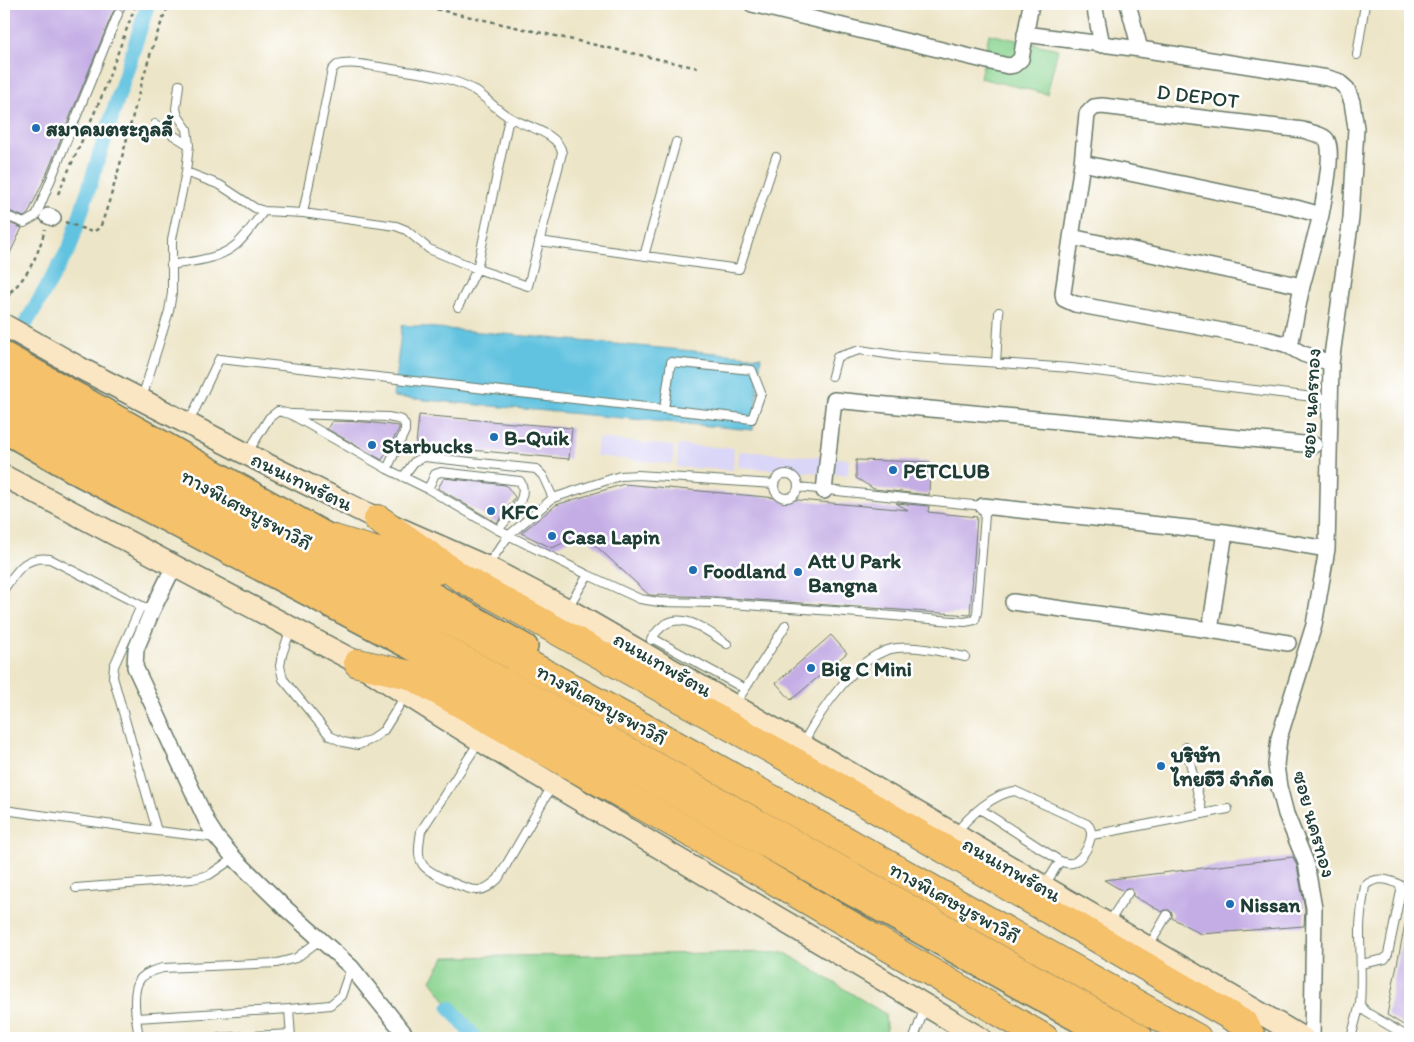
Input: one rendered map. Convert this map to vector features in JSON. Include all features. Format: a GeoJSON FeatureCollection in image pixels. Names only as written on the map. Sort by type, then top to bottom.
{"type":"FeatureCollection","features":[{"type":"Feature","properties":{"kind":"highway","name":"ถนนเทพรัตน"},"geometry":{"type":"LineString","coordinates":[[4,354],[334,538],[1213,1038]]}},
{"type":"Feature","properties":{"kind":"highway","name":"ทางพิเศษบูรพาวิถี"},"geometry":{"type":"LineString","coordinates":[[4,376],[690,753],[1197,1038]]}},
{"type":"Feature","properties":{"kind":"highway","name":"ทางพิเศษบูรพาวิถี"},"geometry":{"type":"LineString","coordinates":[[4,407],[664,771],[1139,1038]]}},
{"type":"Feature","properties":{"kind":"highway"},"geometry":{"type":"LineString","coordinates":[[4,430],[81,474],[411,673],[746,864],[1044,1038]]}},
{"type":"Feature","properties":{"kind":"highway"},"geometry":{"type":"LineString","coordinates":[[378,519],[460,577],[803,756],[1248,1031],[1271,1038]]}},
{"type":"Feature","properties":{"kind":"highway"},"geometry":{"type":"LineString","coordinates":[[334,538],[460,577]]}},
{"type":"Feature","properties":{"kind":"highway"},"geometry":{"type":"LineString","coordinates":[[358,663],[411,673],[1112,1038]]}},
{"type":"Feature","properties":{"kind":"main road","name":"ถนนเทพรัตน"},"geometry":{"type":"LineString","coordinates":[[4,325],[80,368],[247,454],[378,519],[487,567],[567,609],[648,646],[740,697],[803,756],[954,834],[1303,1038]]}},
{"type":"Feature","properties":{"kind":"main road"},"geometry":{"type":"LineString","coordinates":[[6,477],[358,663]]}},
{"type":"Feature","properties":{"kind":"main road"},"geometry":{"type":"LineString","coordinates":[[411,673],[480,740],[980,1038]]}},
{"type":"Feature","properties":{"kind":"street"},"geometry":{"type":"LineString","coordinates":[[756,4],[1008,66],[1014,65],[1022,59],[1031,4]]}},
{"type":"Feature","properties":{"kind":"street"},"geometry":{"type":"LineString","coordinates":[[1094,4],[1102,45]]}},
{"type":"Feature","properties":{"kind":"street"},"geometry":{"type":"LineString","coordinates":[[1128,4],[1140,49]]}},
{"type":"Feature","properties":{"kind":"street","name":"ซอย นครทอง"},"geometry":{"type":"LineString","coordinates":[[1025,34],[1140,49],[1338,81],[1347,89],[1352,102],[1356,128],[1351,218],[1332,363],[1327,549],[1314,625],[1279,738],[1276,765],[1286,814],[1306,863],[1314,908],[1312,1038]]}},
{"type":"Feature","properties":{"kind":"street","name":"D DEPOT"},"geometry":{"type":"LineString","coordinates":[[1290,346],[1302,286],[1321,215],[1328,166],[1329,143],[1325,138],[1303,130],[1094,106],[1087,114],[1082,163],[1063,293],[1064,299],[1075,304],[1266,339],[1290,346],[1302,354],[1332,363]]}},
{"type":"Feature","properties":{"kind":"street"},"geometry":{"type":"LineString","coordinates":[[1082,163],[1321,215]]}},
{"type":"Feature","properties":{"kind":"street"},"geometry":{"type":"LineString","coordinates":[[1328,166],[1353,169]]}},
{"type":"Feature","properties":{"kind":"street"},"geometry":{"type":"LineString","coordinates":[[1072,237],[1302,286]]}},
{"type":"Feature","properties":{"kind":"street"},"geometry":{"type":"LineString","coordinates":[[824,491],[834,400],[1314,445]]}},
{"type":"Feature","properties":{"kind":"street"},"geometry":{"type":"LineString","coordinates":[[983,506],[1224,532],[1327,549]]}},
{"type":"Feature","properties":{"kind":"street"},"geometry":{"type":"LineString","coordinates":[[1210,630],[1224,532]]}},
{"type":"Feature","properties":{"kind":"street"},"geometry":{"type":"LineString","coordinates":[[174,566],[147,608],[136,649],[135,667],[208,824],[216,838],[234,858],[320,940],[352,967],[408,1038]]}},
{"type":"Feature","properties":{"kind":"street"},"geometry":{"type":"LineString","coordinates":[[1013,602],[1288,643]]}},
{"type":"Feature","properties":{"kind":"lane"},"geometry":{"type":"LineString","coordinates":[[1357,55],[1365,4]]}},
{"type":"Feature","properties":{"kind":"lane"},"geometry":{"type":"LineString","coordinates":[[4,215],[24,223],[36,216],[118,14]]}},
{"type":"Feature","properties":{"kind":"lane"},"geometry":{"type":"LineString","coordinates":[[186,172],[220,185],[255,208],[264,211],[304,213],[396,226],[406,230],[430,249],[478,269],[528,286],[562,153],[561,147],[553,138],[509,118],[474,90],[458,83],[434,76],[355,64],[337,65],[332,70],[304,213]]}},
{"type":"Feature","properties":{"kind":"lane"},"geometry":{"type":"LineString","coordinates":[[141,399],[169,311],[172,293],[172,239],[186,172],[189,145],[187,129],[178,116],[176,109],[179,84]]}},
{"type":"Feature","properties":{"kind":"lane"},"geometry":{"type":"LineString","coordinates":[[458,307],[478,269],[509,118]]}},
{"type":"Feature","properties":{"kind":"lane"},"geometry":{"type":"LineString","coordinates":[[155,124],[189,145]]}},
{"type":"Feature","properties":{"kind":"lane"},"geometry":{"type":"LineString","coordinates":[[644,256],[676,142]]}},
{"type":"Feature","properties":{"kind":"lane"},"geometry":{"type":"LineString","coordinates":[[539,241],[739,269],[776,157]]}},
{"type":"Feature","properties":{"kind":"lane"},"geometry":{"type":"LineString","coordinates":[[171,265],[205,260],[226,253],[238,244],[264,211]]}},
{"type":"Feature","properties":{"kind":"lane"},"geometry":{"type":"LineString","coordinates":[[996,363],[999,312]]}},
{"type":"Feature","properties":{"kind":"lane"},"geometry":{"type":"LineString","coordinates":[[832,376],[837,356],[860,350],[900,356],[1071,368],[1330,399]]}},
{"type":"Feature","properties":{"kind":"lane"},"geometry":{"type":"LineString","coordinates":[[188,424],[219,359],[752,419],[761,393],[752,370],[671,362],[664,409]]}},
{"type":"Feature","properties":{"kind":"lane"},"geometry":{"type":"LineString","coordinates":[[247,454],[271,414],[278,411],[290,414],[399,418],[405,422],[406,432],[387,469]]}},
{"type":"Feature","properties":{"kind":"lane"},"geometry":{"type":"LineString","coordinates":[[290,414],[387,469],[428,489],[498,530],[627,594],[648,601],[716,603],[971,622],[975,620],[985,515],[983,506],[798,487]]}},
{"type":"Feature","properties":{"kind":"lane"},"geometry":{"type":"LineString","coordinates":[[403,477],[414,462],[424,457],[536,469],[543,476],[553,498]]}},
{"type":"Feature","properties":{"kind":"lane"},"geometry":{"type":"LineString","coordinates":[[428,489],[435,474],[441,472],[520,482],[523,487],[522,496],[498,530]]}},
{"type":"Feature","properties":{"kind":"lane"},"geometry":{"type":"LineString","coordinates":[[786,474],[794,476],[798,487],[791,496],[784,497],[777,493],[774,484],[778,476],[786,474]]}},
{"type":"Feature","properties":{"kind":"lane"},"geometry":{"type":"LineString","coordinates":[[487,567],[509,535],[553,498],[576,490],[628,475],[774,484]]}},
{"type":"Feature","properties":{"kind":"lane"},"geometry":{"type":"LineString","coordinates":[[4,588],[22,566],[30,560],[40,557],[50,559],[147,608],[114,666],[113,677],[157,831]]}},
{"type":"Feature","properties":{"kind":"lane"},"geometry":{"type":"LineString","coordinates":[[567,609],[588,575]]}},
{"type":"Feature","properties":{"kind":"lane"},"geometry":{"type":"LineString","coordinates":[[648,646],[662,626],[673,621],[684,620],[695,623],[727,644]]}},
{"type":"Feature","properties":{"kind":"lane"},"geometry":{"type":"LineString","coordinates":[[740,697],[786,625]]}},
{"type":"Feature","properties":{"kind":"lane"},"geometry":{"type":"LineString","coordinates":[[291,628],[280,666],[283,679],[330,736],[343,742],[358,745],[372,739],[384,730],[411,673]]}},
{"type":"Feature","properties":{"kind":"lane"},"geometry":{"type":"LineString","coordinates":[[803,756],[817,718],[846,679],[876,655],[895,648],[928,648],[964,658]]}},
{"type":"Feature","properties":{"kind":"lane"},"geometry":{"type":"LineString","coordinates":[[480,740],[421,831],[420,860],[426,868],[474,891],[489,886],[498,879],[553,784]]}},
{"type":"Feature","properties":{"kind":"lane"},"geometry":{"type":"LineString","coordinates":[[1186,747],[1203,814]]}},
{"type":"Feature","properties":{"kind":"lane"},"geometry":{"type":"LineString","coordinates":[[954,834],[969,817],[980,809],[1002,794],[1015,791],[1087,824],[1091,828],[1092,835],[1084,852],[1075,862],[1068,864],[1060,861],[980,809]]}},
{"type":"Feature","properties":{"kind":"lane"},"geometry":{"type":"LineString","coordinates":[[1092,835],[1228,809]]}},
{"type":"Feature","properties":{"kind":"lane"},"geometry":{"type":"LineString","coordinates":[[4,810],[216,838]]}},
{"type":"Feature","properties":{"kind":"lane"},"geometry":{"type":"LineString","coordinates":[[76,888],[209,876],[234,858]]}},
{"type":"Feature","properties":{"kind":"lane"},"geometry":{"type":"LineString","coordinates":[[1044,887],[1060,861]]}},
{"type":"Feature","properties":{"kind":"lane"},"geometry":{"type":"LineString","coordinates":[[1351,1038],[1360,1004],[1360,927],[1365,886],[1370,881],[1378,879],[1393,881],[1400,885],[1401,891],[1388,954],[1385,959],[1361,964]]}},
{"type":"Feature","properties":{"kind":"lane"},"geometry":{"type":"LineString","coordinates":[[1108,924],[1128,893]]}},
{"type":"Feature","properties":{"kind":"lane"},"geometry":{"type":"LineString","coordinates":[[1148,947],[1167,915]]}},
{"type":"Feature","properties":{"kind":"lane"},"geometry":{"type":"LineString","coordinates":[[139,1038],[135,994],[139,980],[150,972],[163,968],[277,963],[296,958],[320,940]]}},
{"type":"Feature","properties":{"kind":"lane"},"geometry":{"type":"LineString","coordinates":[[136,1018],[330,1005],[341,996],[352,967]]}},
{"type":"Feature","properties":{"kind":"lane"},"geometry":{"type":"LineString","coordinates":[[1360,1004],[1366,1012],[1410,1038]]}},
{"type":"Feature","properties":{"kind":"lane"},"geometry":{"type":"LineString","coordinates":[[914,1038],[926,1005]]}},
{"type":"Feature","properties":{"kind":"lane"},"geometry":{"type":"LineString","coordinates":[[218,1038],[291,1036],[289,1009]]}},
{"type":"Feature","properties":{"kind":"path"},"geometry":{"type":"LineString","coordinates":[[4,297],[22,280],[35,260],[101,98],[136,4]]}},
{"type":"Feature","properties":{"kind":"path"},"geometry":{"type":"LineString","coordinates":[[51,217],[92,232],[100,228],[109,205],[148,63],[162,19],[169,4]]}},
{"type":"Feature","properties":{"kind":"path"},"geometry":{"type":"LineString","coordinates":[[413,4],[698,68]]}},
{"type":"Feature","properties":{"kind":"path"},"geometry":{"type":"LineString","coordinates":[[4,304],[11,292]]}},
{"type":"Feature","properties":{"kind":"shaded area"},"geometry":{"type":"Polygon","coordinates":[[[598,438],[674,446],[673,464],[596,456],[598,438]]]}},
{"type":"Feature","properties":{"kind":"shaded area"},"geometry":{"type":"Polygon","coordinates":[[[678,445],[734,448],[733,470],[677,467],[678,445]]]}},
{"type":"Feature","properties":{"kind":"shaded area"},"geometry":{"type":"Polygon","coordinates":[[[739,451],[849,459],[848,475],[738,467],[739,451]]]}},
{"type":"Feature","properties":{"kind":"green space"},"geometry":{"type":"Polygon","coordinates":[[[989,34],[1058,49],[1047,94],[980,78],[989,34]]]}},
{"type":"Feature","properties":{"kind":"green space"},"geometry":{"type":"Polygon","coordinates":[[[784,952],[885,1014],[887,1038],[473,1038],[431,980],[445,957],[784,952]]]}},
{"type":"Feature","properties":{"kind":"water"},"geometry":{"type":"Polygon","coordinates":[[[402,325],[761,357],[753,430],[393,397],[402,325]]]}},
{"type":"Feature","properties":{"kind":"building","name":"สมาคมตระกูลลี้"},"geometry":{"type":"Polygon","coordinates":[[[4,4],[127,4],[123,12],[118,8],[113,12],[47,173],[28,214],[24,217],[4,209],[4,4]]]}},
{"type":"Feature","properties":{"kind":"building"},"geometry":{"type":"Polygon","coordinates":[[[4,221],[22,228],[4,266],[4,221]]]}},
{"type":"Feature","properties":{"kind":"building","name":"B-Quik"},"geometry":{"type":"Polygon","coordinates":[[[419,415],[572,428],[569,459],[416,445],[419,415]]]}},
{"type":"Feature","properties":{"kind":"building","name":"Starbucks"},"geometry":{"type":"Polygon","coordinates":[[[332,421],[366,422],[399,426],[399,429],[382,460],[327,429],[332,421]]]}},
{"type":"Feature","properties":{"kind":"building","name":"PETCLUB"},"geometry":{"type":"Polygon","coordinates":[[[856,460],[930,462],[929,495],[874,489],[856,478],[856,460]]]}},
{"type":"Feature","properties":{"kind":"building","name":"KFC"},"geometry":{"type":"Polygon","coordinates":[[[444,478],[506,485],[515,497],[497,523],[438,488],[444,478]]]}},
{"type":"Feature","properties":{"kind":"building","name":"Att U Park Bangna"},"geometry":{"type":"Polygon","coordinates":[[[624,484],[908,510],[896,503],[929,506],[928,512],[977,517],[970,615],[716,597],[649,595],[583,534],[552,548],[521,533],[556,505],[624,484]]]}},
{"type":"Feature","properties":{"kind":"building","name":"Big C Mini"},"geometry":{"type":"Polygon","coordinates":[[[831,635],[847,653],[791,700],[776,683],[831,635]]]}},
{"type":"Feature","properties":{"kind":"building","name":"Nissan"},"geometry":{"type":"Polygon","coordinates":[[[1293,857],[1297,866],[1305,909],[1304,926],[1201,934],[1172,918],[1172,913],[1169,910],[1162,912],[1133,896],[1131,888],[1126,888],[1123,891],[1104,880],[1293,857]]]}},
{"type":"Feature","properties":{"kind":"building"},"geometry":{"type":"Polygon","coordinates":[[[1405,924],[1410,924],[1410,1029],[1387,1015],[1405,924]]]}},
{"type":"Feature","properties":{"kind":"waterway"},"geometry":{"type":"LineString","coordinates":[[4,361],[70,247],[148,4]]}},
{"type":"Feature","properties":{"kind":"waterway"},"geometry":{"type":"LineString","coordinates":[[450,1008],[475,1038]]}},
{"type":"Feature","properties":{"kind":"place","name":"สมาคมตระกูลลี้"},"geometry":{"type":"Point","coordinates":[36,128]}},
{"type":"Feature","properties":{"kind":"place","name":"B-Quik"},"geometry":{"type":"Point","coordinates":[494,437]}},
{"type":"Feature","properties":{"kind":"place","name":"Starbucks"},"geometry":{"type":"Point","coordinates":[372,445]}},
{"type":"Feature","properties":{"kind":"place","name":"PETCLUB"},"geometry":{"type":"Point","coordinates":[893,470]}},
{"type":"Feature","properties":{"kind":"place","name":"KFC"},"geometry":{"type":"Point","coordinates":[491,511]}},
{"type":"Feature","properties":{"kind":"place","name":"Casa Lapin"},"geometry":{"type":"Point","coordinates":[552,536]}},
{"type":"Feature","properties":{"kind":"place","name":"Foodland"},"geometry":{"type":"Point","coordinates":[693,570]}},
{"type":"Feature","properties":{"kind":"place","name":"Att U Park Bangna"},"geometry":{"type":"Point","coordinates":[798,572]}},
{"type":"Feature","properties":{"kind":"place","name":"Big C Mini"},"geometry":{"type":"Point","coordinates":[811,668]}},
{"type":"Feature","properties":{"kind":"place","name":"บริษัท ไทยอีวี จำกัด"},"geometry":{"type":"Point","coordinates":[1161,766]}},
{"type":"Feature","properties":{"kind":"place","name":"Nissan"},"geometry":{"type":"Point","coordinates":[1230,904]}}]}
